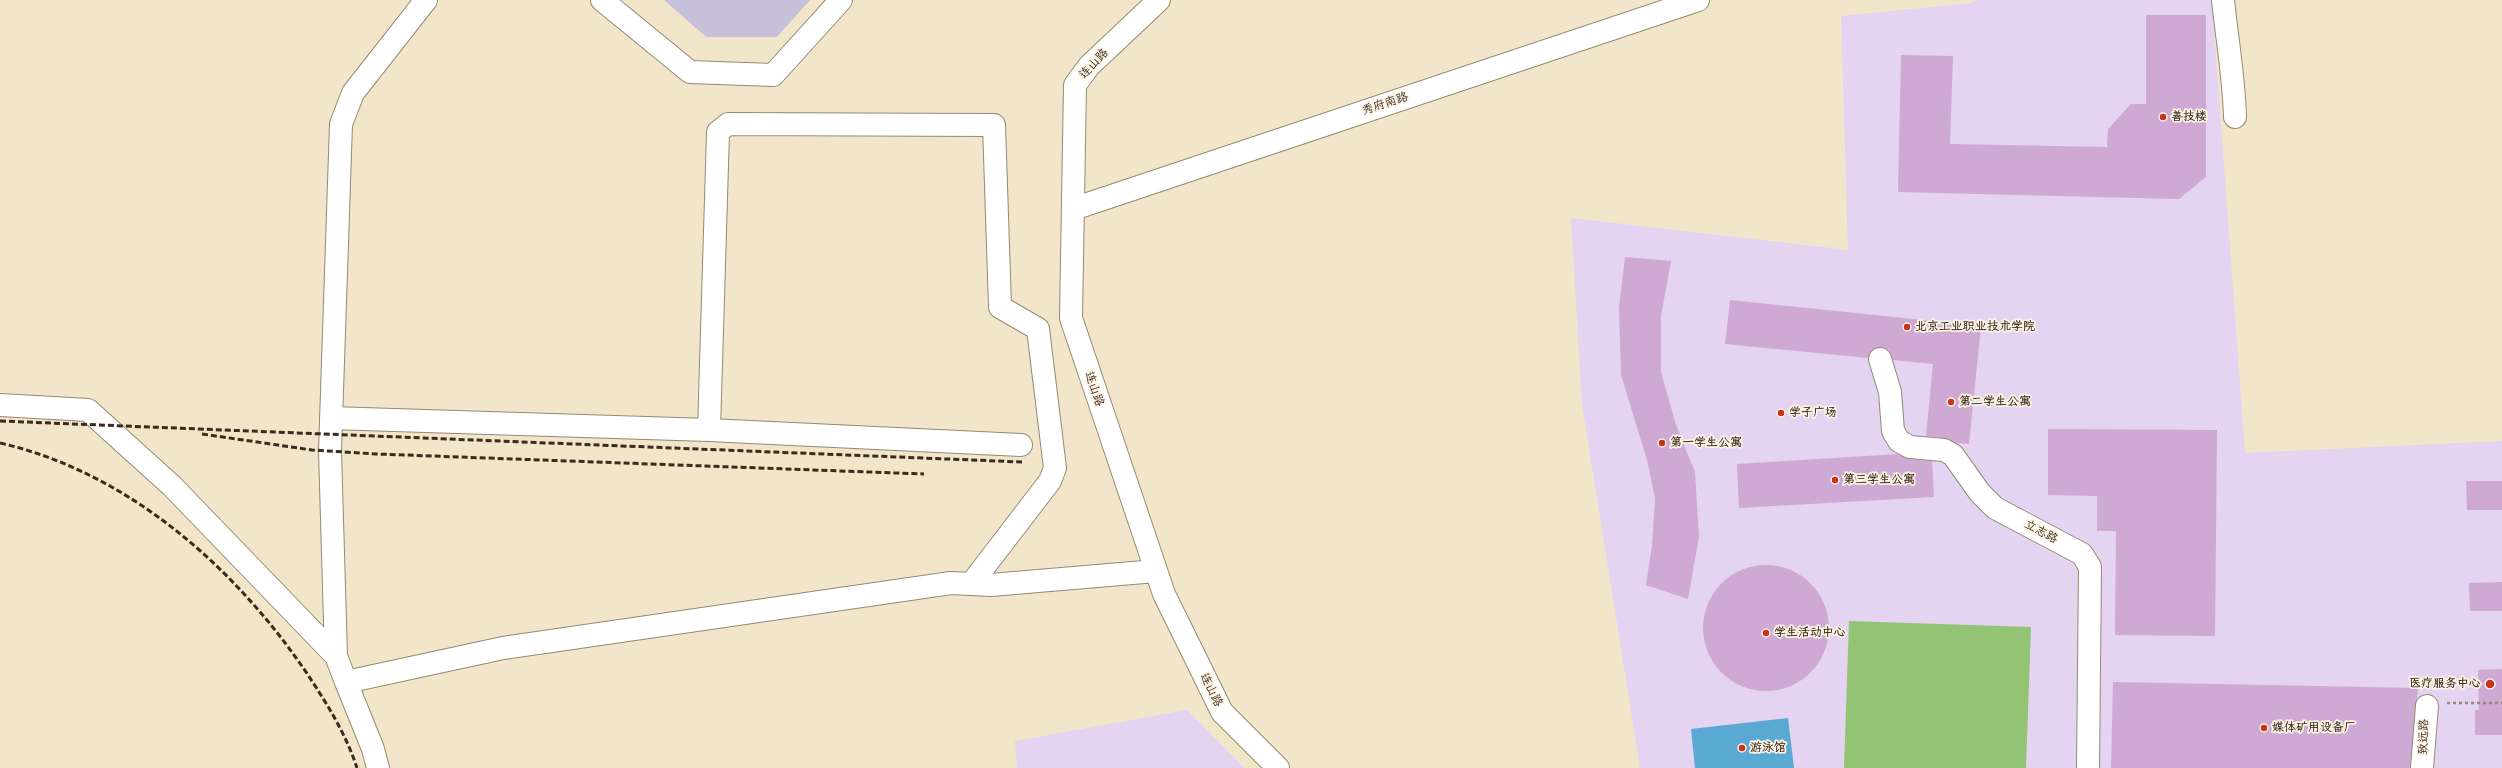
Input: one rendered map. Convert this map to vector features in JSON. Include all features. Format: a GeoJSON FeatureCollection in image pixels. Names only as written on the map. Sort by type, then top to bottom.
{"type":"FeatureCollection","features":[{"type":"Feature","properties":{"kind":"street"},"geometry":{"type":"LineString","coordinates":[[378,768],[373,749],[336,656],[330,451],[341,124],[353,93],[426,0]]}},
{"type":"Feature","properties":{"kind":"street"},"geometry":{"type":"LineString","coordinates":[[602,0],[690,72],[773,75],[841,0]]}},
{"type":"Feature","properties":{"kind":"street","name":"连山路"},"geometry":{"type":"LineString","coordinates":[[1159,0],[1089,66],[1074,85],[1071,318],[1164,594],[1222,712],[1278,768]]}},
{"type":"Feature","properties":{"kind":"street","name":"秀府南路"},"geometry":{"type":"LineString","coordinates":[[1073,209],[1698,0]]}},
{"type":"Feature","properties":{"kind":"street"},"geometry":{"type":"LineString","coordinates":[[2223,0],[2230,65],[2234,79],[2235,117]]}},
{"type":"Feature","properties":{"kind":"street"},"geometry":{"type":"LineString","coordinates":[[710,430],[718,132],[728,124],[994,125],[1000,307],[1038,329],[1074,328]]}},
{"type":"Feature","properties":{"kind":"street"},"geometry":{"type":"LineString","coordinates":[[971,584],[1050,481],[1055,468],[1038,329]]}},
{"type":"Feature","properties":{"kind":"street","name":"立志路"},"geometry":{"type":"LineString","coordinates":[[1880,359],[1890,392],[1893,431],[1899,441],[1910,447],[1944,450],[1953,455],[1980,493],[1995,508],[2082,554],[2090,567],[2088,768]]}},
{"type":"Feature","properties":{"kind":"street"},"geometry":{"type":"LineString","coordinates":[[0,405],[88,410],[172,486],[336,656]]}},
{"type":"Feature","properties":{"kind":"street"},"geometry":{"type":"LineString","coordinates":[[332,418],[710,430],[1021,444]]}},
{"type":"Feature","properties":{"kind":"street"},"geometry":{"type":"LineString","coordinates":[[346,682],[503,648],[951,583],[991,586],[1156,571]]}},
{"type":"Feature","properties":{"kind":"street","name":"致远路"},"geometry":{"type":"LineString","coordinates":[[2422,768],[2426,706]]}},
{"type":"Feature","properties":{"kind":"path"},"geometry":{"type":"LineString","coordinates":[[2426,706],[2434,704],[2502,703]]}},
{"type":"Feature","properties":{"kind":"shaded area"},"geometry":{"type":"Polygon","coordinates":[[[664,0],[810,0],[777,37],[706,37],[664,0]]]}},
{"type":"Feature","properties":{"kind":"shaded area","name":"北京工业职业技术学院"},"geometry":{"type":"Polygon","coordinates":[[[1977,0],[2212,0],[2245,453],[2502,441],[2502,768],[1640,768],[1582,404],[1571,218],[1848,250],[1841,16],[1972,3],[1977,0]]]}},
{"type":"Feature","properties":{"kind":"shaded area"},"geometry":{"type":"Polygon","coordinates":[[[1187,710],[1244,768],[1017,768],[1015,741],[1187,710]]]}},
{"type":"Feature","properties":{"kind":"green space"},"geometry":{"type":"Polygon","coordinates":[[[1849,621],[2031,627],[2026,768],[1844,768],[1849,621]]]}},
{"type":"Feature","properties":{"kind":"water","name":"游泳馆"},"geometry":{"type":"Polygon","coordinates":[[[1788,718],[1794,768],[1695,768],[1691,729],[1788,718]]]}},
{"type":"Feature","properties":{"kind":"building","name":"善技楼"},"geometry":{"type":"Polygon","coordinates":[[[2146,15],[2206,15],[2206,177],[2179,199],[1898,192],[1901,55],[1953,56],[1950,144],[2107,147],[2108,129],[2131,104],[2146,104],[2146,15]]]}},
{"type":"Feature","properties":{"kind":"building","name":"第一学生公寓"},"geometry":{"type":"Polygon","coordinates":[[[1625,257],[1671,261],[1661,316],[1661,372],[1676,425],[1695,472],[1699,537],[1688,599],[1646,585],[1652,546],[1655,498],[1647,460],[1621,375],[1619,307],[1625,257]]]}},
{"type":"Feature","properties":{"kind":"building","name":"第二学生公寓"},"geometry":{"type":"Polygon","coordinates":[[[1730,300],[1981,326],[1969,444],[1957,443],[1945,438],[1926,436],[1933,364],[1893,360],[1889,350],[1882,347],[1871,350],[1868,358],[1725,344],[1730,300]]]}},
{"type":"Feature","properties":{"kind":"building"},"geometry":{"type":"Polygon","coordinates":[[[2048,429],[2217,430],[2215,636],[2115,635],[2116,531],[2097,531],[2097,496],[2048,495],[2048,429]]]}},
{"type":"Feature","properties":{"kind":"building","name":"第三学生公寓"},"geometry":{"type":"Polygon","coordinates":[[[1898,454],[1909,459],[1932,461],[1934,497],[1739,508],[1737,464],[1898,454]]]}},
{"type":"Feature","properties":{"kind":"building"},"geometry":{"type":"Polygon","coordinates":[[[2466,481],[2502,481],[2502,510],[2467,510],[2466,481]]]}},
{"type":"Feature","properties":{"kind":"building","name":"学生活动中心"},"geometry":{"type":"Polygon","coordinates":[[[1760,565],[1772,565],[1790,569],[1811,583],[1825,604],[1829,628],[1825,652],[1811,673],[1790,687],[1772,691],[1760,691],[1742,687],[1721,673],[1707,652],[1703,634],[1703,622],[1707,604],[1721,583],[1742,569],[1760,565]]]}},
{"type":"Feature","properties":{"kind":"building"},"geometry":{"type":"Polygon","coordinates":[[[2502,582],[2502,611],[2470,611],[2469,583],[2502,582]]]}},
{"type":"Feature","properties":{"kind":"building"},"geometry":{"type":"Polygon","coordinates":[[[2502,669],[2502,735],[2475,735],[2475,710],[2479,710],[2478,670],[2502,669]]]}},
{"type":"Feature","properties":{"kind":"building","name":"媒体矿用设备厂"},"geometry":{"type":"Polygon","coordinates":[[[2113,682],[2418,688],[2410,768],[2111,768],[2113,682]]]}},
{"type":"Feature","properties":{"kind":"railway"},"geometry":{"type":"LineString","coordinates":[[0,421],[1022,462]]}},
{"type":"Feature","properties":{"kind":"railway"},"geometry":{"type":"LineString","coordinates":[[202,434],[312,450],[377,454],[924,474]]}},
{"type":"Feature","properties":{"kind":"railway"},"geometry":{"type":"LineString","coordinates":[[0,443],[47,457],[92,476],[135,501],[175,530],[213,562],[248,598],[308,675],[342,731],[357,768]]}},
{"type":"Feature","properties":{"kind":"place","name":"善技楼"},"geometry":{"type":"Point","coordinates":[2163,117]}},
{"type":"Feature","properties":{"kind":"place","name":"北京工业职业技术学院"},"geometry":{"type":"Point","coordinates":[1907,327]}},
{"type":"Feature","properties":{"kind":"place","name":"第二学生公寓"},"geometry":{"type":"Point","coordinates":[1951,402]}},
{"type":"Feature","properties":{"kind":"place","name":"学子广场"},"geometry":{"type":"Point","coordinates":[1781,413]}},
{"type":"Feature","properties":{"kind":"place","name":"第一学生公寓"},"geometry":{"type":"Point","coordinates":[1662,443]}},
{"type":"Feature","properties":{"kind":"place","name":"第三学生公寓"},"geometry":{"type":"Point","coordinates":[1835,480]}},
{"type":"Feature","properties":{"kind":"place","name":"学生活动中心"},"geometry":{"type":"Point","coordinates":[1766,633]}},
{"type":"Feature","properties":{"kind":"place","name":"医疗服务中心"},"geometry":{"type":"Point","coordinates":[2490,684]}},
{"type":"Feature","properties":{"kind":"place","name":"媒体矿用设备厂"},"geometry":{"type":"Point","coordinates":[2264,728]}},
{"type":"Feature","properties":{"kind":"place","name":"游泳馆"},"geometry":{"type":"Point","coordinates":[1742,748]}}]}
